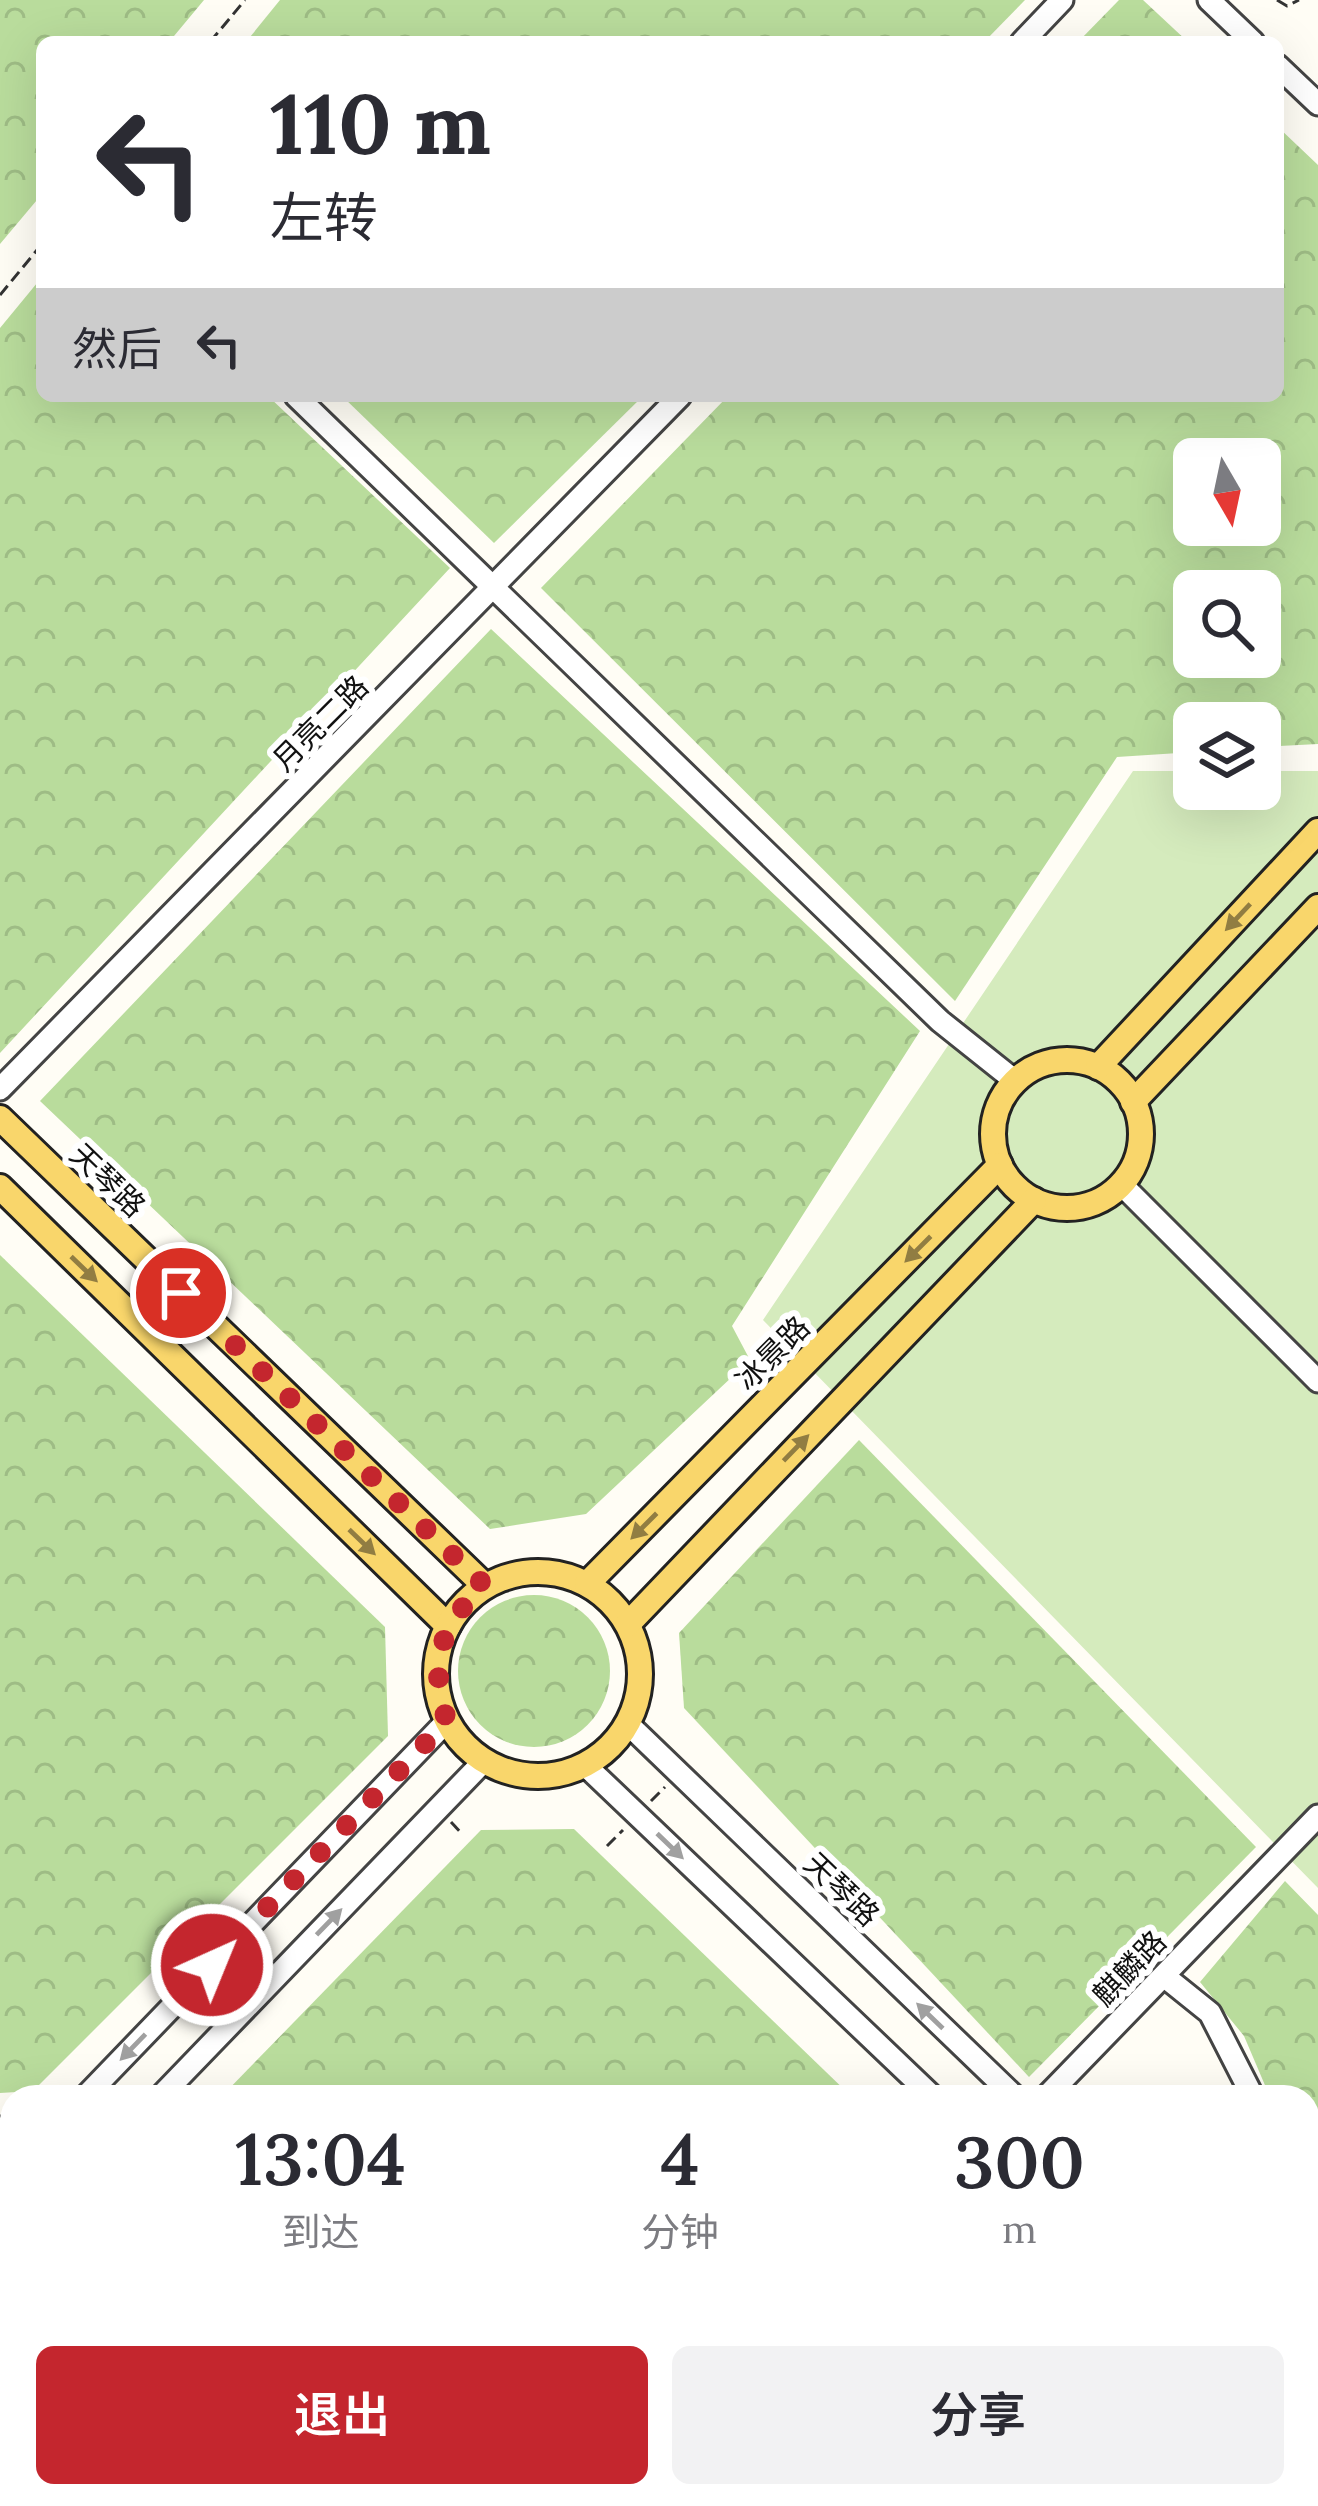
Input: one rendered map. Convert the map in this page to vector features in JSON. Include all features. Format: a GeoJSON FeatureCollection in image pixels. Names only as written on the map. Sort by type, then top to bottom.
{"type":"FeatureCollection","features":[{"type":"Feature","properties":{"kind":"main road"},"geometry":{"type":"LineString","coordinates":[[1097,1067],[1318,831]]}},
{"type":"Feature","properties":{"kind":"main road"},"geometry":{"type":"LineString","coordinates":[[1133,1102],[1318,907]]}},
{"type":"Feature","properties":{"kind":"main road"},"geometry":{"type":"LineString","coordinates":[[1064,1060],[1097,1067],[1110,1073],[1133,1102],[1142,1136],[1123,1186],[1082,1206],[1034,1200],[1000,1166],[995,1118],[1014,1080],[1064,1060]]}},
{"type":"Feature","properties":{"kind":"main road","name":"天琴路"},"geometry":{"type":"LineString","coordinates":[[0,1118],[485,1586]]}},
{"type":"Feature","properties":{"kind":"main road","name":"冰景路"},"geometry":{"type":"LineString","coordinates":[[587,1583],[1000,1166]]}},
{"type":"Feature","properties":{"kind":"main road"},"geometry":{"type":"LineString","coordinates":[[0,1187],[448,1626]]}},
{"type":"Feature","properties":{"kind":"main road"},"geometry":{"type":"LineString","coordinates":[[628,1624],[1034,1200]]}},
{"type":"Feature","properties":{"kind":"main road"},"geometry":{"type":"LineString","coordinates":[[518,1573],[553,1573],[587,1583],[610,1600],[628,1624],[640,1657],[639,1691],[628,1724],[610,1748],[585,1765],[534,1775],[484,1761],[447,1721],[437,1690],[437,1657],[448,1626],[485,1586],[518,1573]]}},
{"type":"Feature","properties":{"kind":"street"},"geometry":{"type":"LineString","coordinates":[[1028,36],[1062,0]]}},
{"type":"Feature","properties":{"kind":"street"},"geometry":{"type":"LineString","coordinates":[[1209,0],[1247,36]]}},
{"type":"Feature","properties":{"kind":"street"},"geometry":{"type":"LineString","coordinates":[[1308,79],[1318,104]]}},
{"type":"Feature","properties":{"kind":"street"},"geometry":{"type":"LineString","coordinates":[[302,402],[940,1022],[1014,1080]]}},
{"type":"Feature","properties":{"kind":"street","name":"月亮二路"},"geometry":{"type":"LineString","coordinates":[[0,1089],[674,402]]}},
{"type":"Feature","properties":{"kind":"street"},"geometry":{"type":"LineString","coordinates":[[1123,1186],[1318,1382]]}},
{"type":"Feature","properties":{"kind":"street"},"geometry":{"type":"LineString","coordinates":[[97,2085],[447,1721]]}},
{"type":"Feature","properties":{"kind":"street","name":"天琴路"},"geometry":{"type":"LineString","coordinates":[[628,1724],[1003,2085]]}},
{"type":"Feature","properties":{"kind":"street"},"geometry":{"type":"LineString","coordinates":[[172,2085],[484,1761]]}},
{"type":"Feature","properties":{"kind":"street"},"geometry":{"type":"LineString","coordinates":[[585,1765],[921,2085]]}},
{"type":"Feature","properties":{"kind":"street","name":"麒麟路"},"geometry":{"type":"LineString","coordinates":[[1058,2085],[1318,1816]]}},
{"type":"Feature","properties":{"kind":"street"},"geometry":{"type":"LineString","coordinates":[[1164,1976],[1210,2013],[1247,2085]]}},
{"type":"Feature","properties":{"kind":"path"},"geometry":{"type":"LineString","coordinates":[[215,36],[245,0]]}},
{"type":"Feature","properties":{"kind":"path"},"geometry":{"type":"LineString","coordinates":[[1276,0],[1287,6],[1299,0]]}},
{"type":"Feature","properties":{"kind":"path"},"geometry":{"type":"LineString","coordinates":[[0,295],[36,251]]}},
{"type":"Feature","properties":{"kind":"green space"},"geometry":{"type":"Polygon","coordinates":[[[0,0],[204,0],[174,36],[36,36],[36,201],[0,244],[0,0]]]}},
{"type":"Feature","properties":{"kind":"green space"},"geometry":{"type":"Polygon","coordinates":[[[280,0],[1025,0],[990,36],[251,36],[280,0]]]}},
{"type":"Feature","properties":{"kind":"green space"},"geometry":{"type":"Polygon","coordinates":[[[1119,0],[1143,0],[1182,36],[1084,36],[1119,0]]]}},
{"type":"Feature","properties":{"kind":"green space"},"geometry":{"type":"Polygon","coordinates":[[[1284,133],[1318,165],[1318,744],[1281,746],[1281,702],[1173,702],[1173,753],[1117,757],[955,1001],[541,588],[722,402],[1284,402],[1284,133]]]}},
{"type":"Feature","properties":{"kind":"green space"},"geometry":{"type":"Polygon","coordinates":[[[36,284],[36,402],[274,402],[450,568],[0,1053],[0,328],[36,284]]]}},
{"type":"Feature","properties":{"kind":"green space"},"geometry":{"type":"Polygon","coordinates":[[[348,402],[637,402],[494,543],[348,402]]]}},
{"type":"Feature","properties":{"kind":"green space"},"geometry":{"type":"Polygon","coordinates":[[[491,629],[920,1031],[732,1326],[750,1360],[586,1514],[490,1529],[40,1101],[491,629]]]}},
{"type":"Feature","properties":{"kind":"green space"},"geometry":{"type":"Polygon","coordinates":[[[1133,771],[1173,771],[1173,810],[1281,810],[1281,771],[1318,771],[1318,1888],[763,1320],[1133,771]]]}},
{"type":"Feature","properties":{"kind":"green space"},"geometry":{"type":"Polygon","coordinates":[[[0,1255],[385,1627],[388,1736],[39,2085],[0,2085],[0,1255]]]}},
{"type":"Feature","properties":{"kind":"green space"},"geometry":{"type":"Polygon","coordinates":[[[859,1440],[1256,1847],[1029,2077],[684,1708],[679,1633],[859,1440]]]}},
{"type":"Feature","properties":{"kind":"green space"},"geometry":{"type":"Polygon","coordinates":[[[534,1595],[563,1600],[588,1617],[605,1642],[610,1671],[605,1700],[588,1725],[563,1742],[534,1747],[505,1742],[480,1725],[463,1700],[458,1671],[463,1642],[480,1617],[505,1600],[534,1595]]]}},
{"type":"Feature","properties":{"kind":"green space"},"geometry":{"type":"Polygon","coordinates":[[[574,1829],[840,2085],[233,2085],[481,1830],[574,1829]]]}},
{"type":"Feature","properties":{"kind":"green space"},"geometry":{"type":"Polygon","coordinates":[[[1285,1881],[1318,1915],[1318,2085],[1265,2085],[1244,2036],[1200,1982],[1285,1881]]]}},
{"type":"Feature","properties":{"kind":"route"},"geometry":{"type":"LineString","coordinates":[[181,1293],[485,1586],[448,1626],[437,1657],[437,1690],[447,1721],[212,1965]]}}]}
